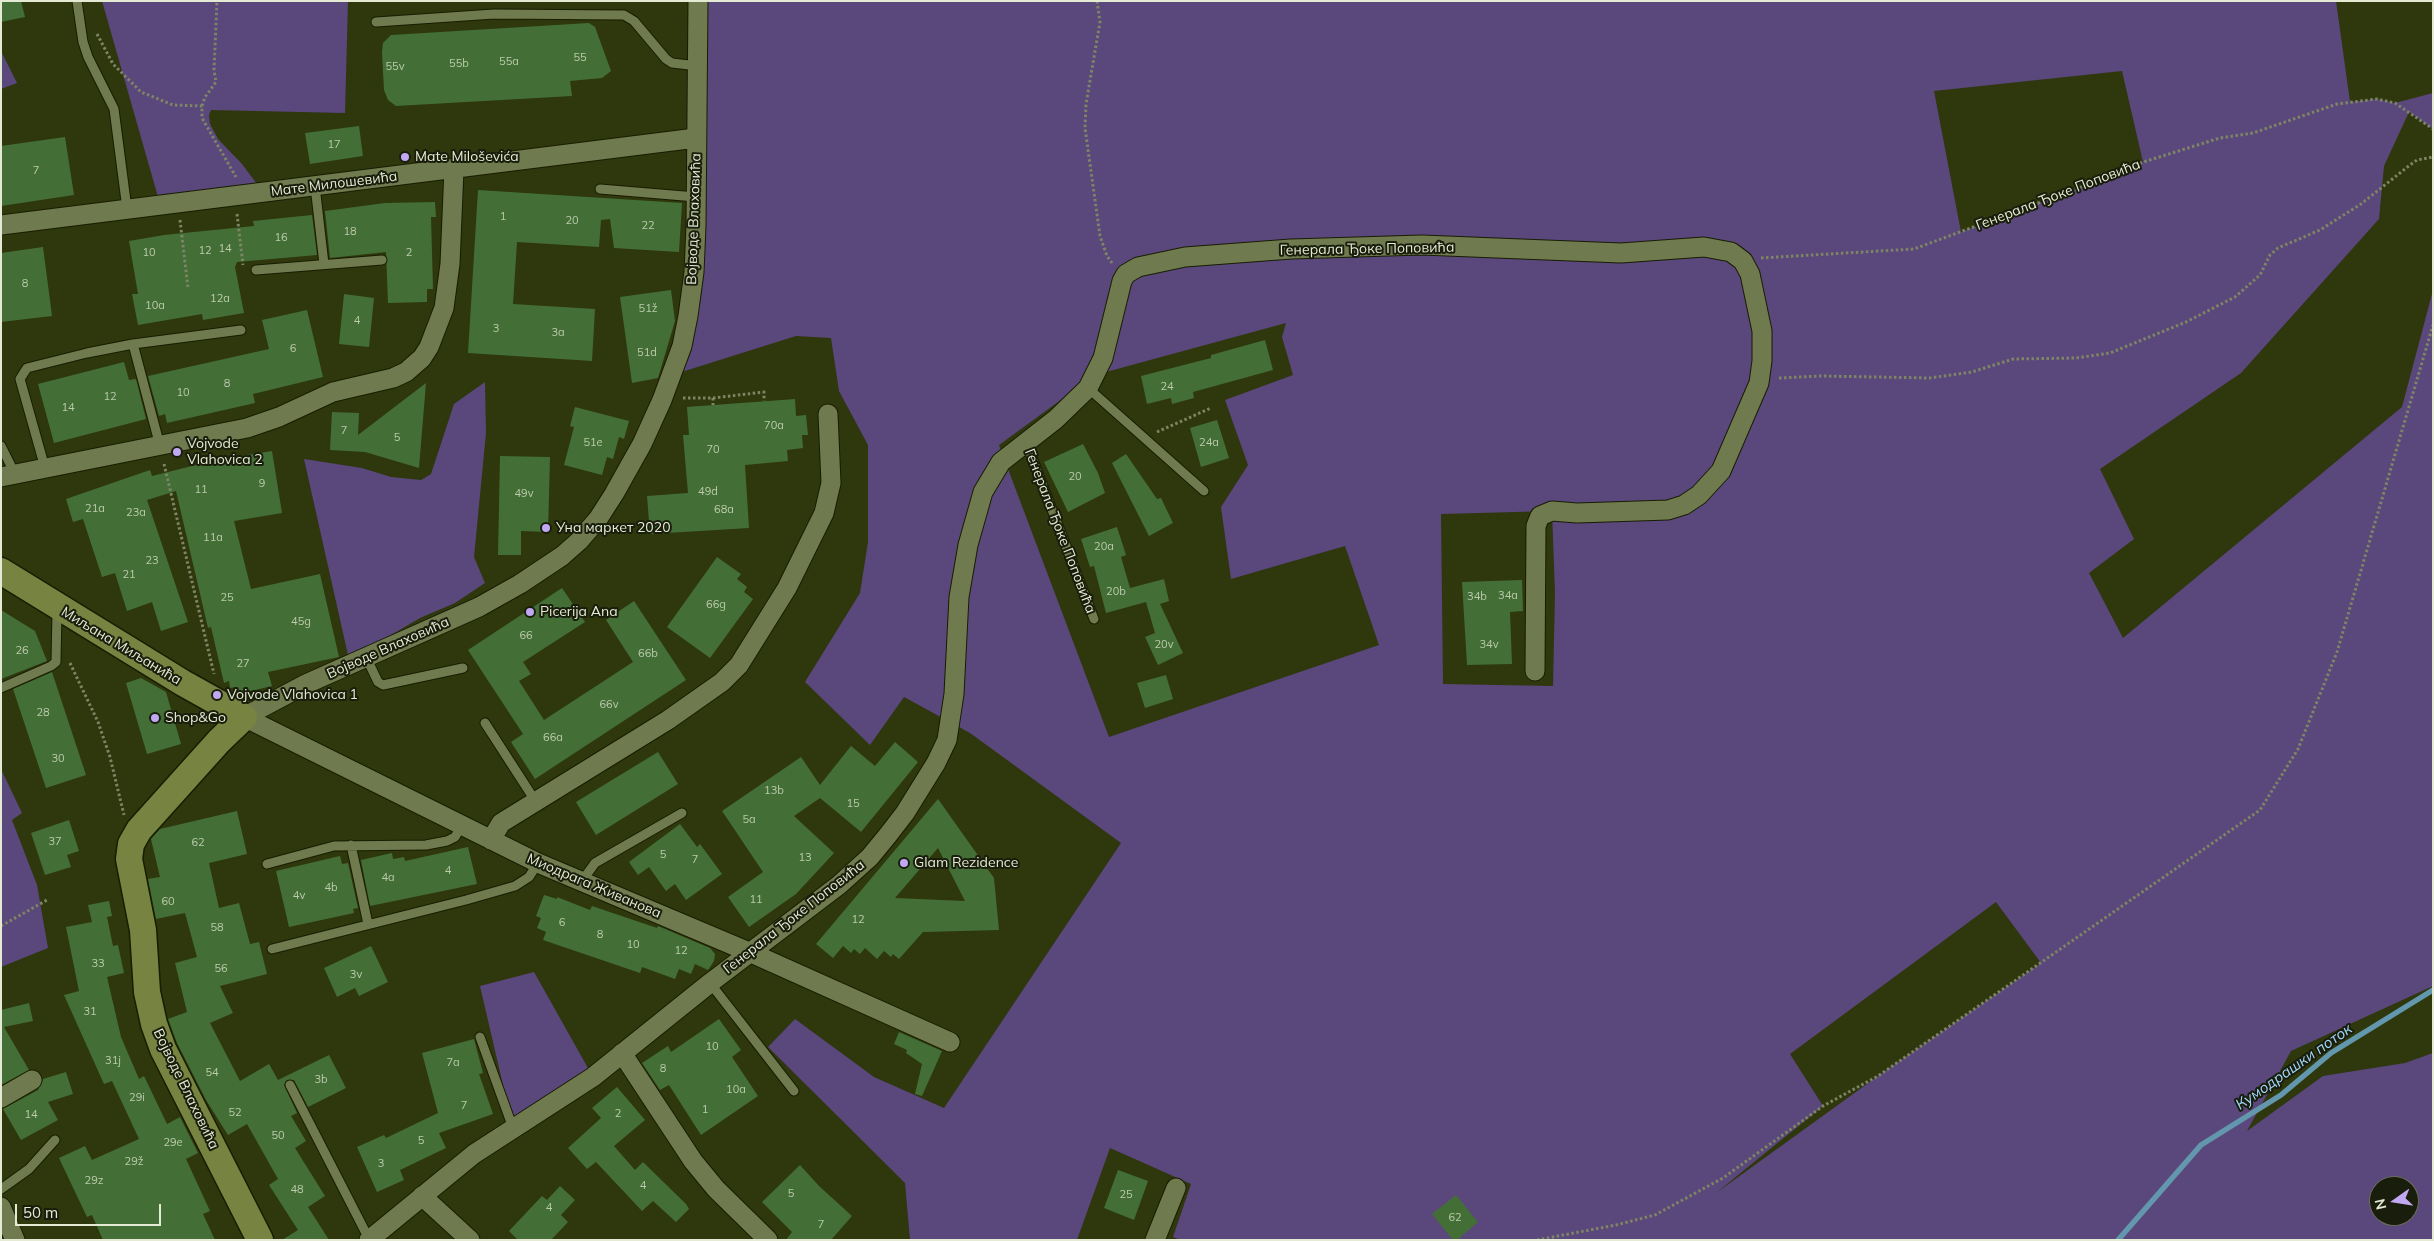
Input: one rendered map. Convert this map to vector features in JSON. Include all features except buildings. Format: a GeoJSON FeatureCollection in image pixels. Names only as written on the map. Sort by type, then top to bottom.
{"type":"FeatureCollection","features":[{"type":"Feature","properties":{"kind":"street","name":"Војводе Влаховића"},"geometry":{"type":"LineString","coordinates":[[260,1240],[163,1049],[154,1024],[147,992],[142,930],[131,877],[129,859],[132,844],[139,830],[219,741],[244,717],[287,694],[479,607],[520,584],[562,556],[579,541],[598,519],[642,444],[669,383],[682,346],[694,272],[698,1]]}},
{"type":"Feature","properties":{"kind":"street","name":"Мате Милошевића"},"geometry":{"type":"LineString","coordinates":[[1,225],[696,138]]}},
{"type":"Feature","properties":{"kind":"street"},"geometry":{"type":"LineString","coordinates":[[8,476],[160,446],[265,422],[333,392],[401,375],[412,368],[422,358],[432,342],[444,308],[450,264],[454,169]]}},
{"type":"Feature","properties":{"kind":"street","name":"Генерала Ђоке Поповића"},"geometry":{"type":"LineString","coordinates":[[369,1240],[467,1159],[593,1076],[749,952],[839,885],[870,857],[905,813],[936,763],[947,740],[952,718],[959,597],[968,545],[983,492],[1001,462],[1066,410],[1088,388],[1103,358],[1119,291],[1126,274],[1138,267],[1185,257],[1341,247],[1422,245],[1620,254],[1704,247],[1731,252]]}},
{"type":"Feature","properties":{"kind":"street"},"geometry":{"type":"LineString","coordinates":[[1535,671],[1536,526],[1540,516],[1552,511],[1577,513],[1668,510],[1684,505],[1699,495],[1721,471],[1758,383],[1762,361],[1762,331],[1750,274],[1743,261],[1731,252]]}},
{"type":"Feature","properties":{"kind":"street"},"geometry":{"type":"LineString","coordinates":[[490,840],[501,823],[668,720],[722,682],[739,665],[787,588],[824,513],[831,483],[828,414]]}},
{"type":"Feature","properties":{"kind":"street","name":"Миљана Миљанића"},"geometry":{"type":"LineString","coordinates":[[1,571],[206,697],[244,717]]}},
{"type":"Feature","properties":{"kind":"street","name":"Миодрага Живанова"},"geometry":{"type":"LineString","coordinates":[[244,717],[462,827],[538,863],[749,952],[950,1042]]}},
{"type":"Feature","properties":{"kind":"street"},"geometry":{"type":"LineString","coordinates":[[622,1053],[693,1161],[716,1189],[768,1240]]}},
{"type":"Feature","properties":{"kind":"street"},"geometry":{"type":"LineString","coordinates":[[1,1098],[32,1080]]}},
{"type":"Feature","properties":{"kind":"street"},"geometry":{"type":"LineString","coordinates":[[1155,1240],[1176,1188]]}},
{"type":"Feature","properties":{"kind":"street"},"geometry":{"type":"LineString","coordinates":[[422,1196],[470,1240]]}},
{"type":"Feature","properties":{"kind":"street"},"geometry":{"type":"LineString","coordinates":[[1,1206],[16,1240]]}},
{"type":"Feature","properties":{"kind":"lane"},"geometry":{"type":"LineString","coordinates":[[77,1],[86,50],[114,108],[127,209]]}},
{"type":"Feature","properties":{"kind":"lane"},"geometry":{"type":"LineString","coordinates":[[376,22],[494,14],[624,15],[634,21],[666,59],[672,62],[698,66]]}},
{"type":"Feature","properties":{"kind":"lane"},"geometry":{"type":"LineString","coordinates":[[314,186],[324,264]]}},
{"type":"Feature","properties":{"kind":"lane"},"geometry":{"type":"LineString","coordinates":[[600,189],[696,197]]}},
{"type":"Feature","properties":{"kind":"lane"},"geometry":{"type":"LineString","coordinates":[[256,270],[382,260]]}},
{"type":"Feature","properties":{"kind":"lane"},"geometry":{"type":"LineString","coordinates":[[45,468],[20,379],[27,368],[133,344],[241,330]]}},
{"type":"Feature","properties":{"kind":"lane"},"geometry":{"type":"LineString","coordinates":[[133,344],[160,446]]}},
{"type":"Feature","properties":{"kind":"lane"},"geometry":{"type":"LineString","coordinates":[[1088,388],[1204,491]]}},
{"type":"Feature","properties":{"kind":"lane","name":"Генерала Ђоке Поповића"},"geometry":{"type":"LineString","coordinates":[[1026,442],[1094,619]]}},
{"type":"Feature","properties":{"kind":"lane"},"geometry":{"type":"LineString","coordinates":[[1,446],[8,476]]}},
{"type":"Feature","properties":{"kind":"lane"},"geometry":{"type":"LineString","coordinates":[[1,688],[56,662],[58,645],[57,607]]}},
{"type":"Feature","properties":{"kind":"lane"},"geometry":{"type":"LineString","coordinates":[[367,659],[378,682],[383,685],[462,668]]}},
{"type":"Feature","properties":{"kind":"lane"},"geometry":{"type":"LineString","coordinates":[[485,723],[536,802]]}},
{"type":"Feature","properties":{"kind":"lane"},"geometry":{"type":"LineString","coordinates":[[582,881],[595,863],[682,813]]}},
{"type":"Feature","properties":{"kind":"lane"},"geometry":{"type":"LineString","coordinates":[[266,864],[306,852],[351,845],[426,845],[447,841],[455,836],[462,827]]}},
{"type":"Feature","properties":{"kind":"lane"},"geometry":{"type":"LineString","coordinates":[[351,845],[368,924]]}},
{"type":"Feature","properties":{"kind":"lane"},"geometry":{"type":"LineString","coordinates":[[272,949],[515,886],[529,876],[538,863]]}},
{"type":"Feature","properties":{"kind":"lane","name":"Генерала Ђоке Поповића"},"geometry":{"type":"LineString","coordinates":[[710,983],[794,1091]]}},
{"type":"Feature","properties":{"kind":"lane"},"geometry":{"type":"LineString","coordinates":[[480,1037],[513,1128]]}},
{"type":"Feature","properties":{"kind":"lane"},"geometry":{"type":"LineString","coordinates":[[290,1085],[369,1240]]}},
{"type":"Feature","properties":{"kind":"lane"},"geometry":{"type":"LineString","coordinates":[[1,1189],[28,1169],[55,1140]]}},
{"type":"Feature","properties":{"kind":"path"},"geometry":{"type":"LineString","coordinates":[[217,1],[214,70],[216,82],[205,97],[202,106],[202,118],[241,195],[244,271]]}},
{"type":"Feature","properties":{"kind":"path"},"geometry":{"type":"LineString","coordinates":[[1097,1],[1100,22],[1089,84],[1085,128],[1100,236],[1107,256],[1116,267],[1126,274]]}},
{"type":"Feature","properties":{"kind":"path"},"geometry":{"type":"LineString","coordinates":[[94,29],[113,64],[140,92],[173,105],[202,106]]}},
{"type":"Feature","properties":{"kind":"path","name":"Генерала Ђоке Поповића"},"geometry":{"type":"LineString","coordinates":[[1731,252],[1754,258],[1914,250],[2084,186],[2102,175],[2220,138],[2253,133],[2337,104],[2376,99],[2395,103],[2433,129]]}},
{"type":"Feature","properties":{"kind":"path"},"geometry":{"type":"LineString","coordinates":[[1758,383],[1782,377],[1930,378],[1972,372],[2013,359],[2067,358],[2110,353],[2186,322],[2235,297],[2260,275],[2270,255],[2278,248],[2320,230],[2361,204],[2417,160],[2433,157]]}},
{"type":"Feature","properties":{"kind":"path"},"geometry":{"type":"LineString","coordinates":[[178,202],[188,288]]}},
{"type":"Feature","properties":{"kind":"path"},"geometry":{"type":"LineString","coordinates":[[1537,1240],[1655,1216],[1723,1178],[1823,1106],[1878,1076],[2260,810],[2298,749],[2337,652],[2433,326]]}},
{"type":"Feature","properties":{"kind":"path"},"geometry":{"type":"LineString","coordinates":[[683,398],[712,398],[764,392],[764,401]]}},
{"type":"Feature","properties":{"kind":"path"},"geometry":{"type":"LineString","coordinates":[[712,398],[713,405]]}},
{"type":"Feature","properties":{"kind":"path"},"geometry":{"type":"LineString","coordinates":[[1146,438],[1211,408]]}},
{"type":"Feature","properties":{"kind":"path"},"geometry":{"type":"LineString","coordinates":[[164,467],[215,677],[214,684],[206,697]]}},
{"type":"Feature","properties":{"kind":"path"},"geometry":{"type":"LineString","coordinates":[[58,645],[69,661],[98,722],[110,757],[132,844]]}},
{"type":"Feature","properties":{"kind":"path"},"geometry":{"type":"LineString","coordinates":[[1,926],[47,900]]}},
{"type":"Feature","properties":{"kind":"shaded area"},"geometry":{"type":"Polygon","coordinates":[[[102,1],[348,1],[345,113],[211,110],[209,115],[210,124],[218,139],[242,164],[257,184],[158,197],[102,1]]]}},
{"type":"Feature","properties":{"kind":"shaded area"},"geometry":{"type":"Polygon","coordinates":[[[698,1],[2336,1],[2350,102],[2377,99],[2395,103],[2433,93],[2433,129],[2409,112],[2384,166],[2379,219],[2241,373],[2100,469],[2134,539],[2089,573],[2123,638],[2402,407],[2433,290],[2433,986],[2291,1051],[2247,1131],[2323,1076],[2405,1063],[2433,1053],[2433,1240],[1181,1240],[1173,1237],[1191,1184],[1110,1148],[1077,1240],[910,1240],[905,1183],[768,1047],[795,1019],[874,1077],[944,1108],[1121,843],[970,733],[904,697],[870,745],[805,682],[860,593],[868,542],[868,445],[839,391],[831,338],[796,336],[672,375],[682,346],[698,1]],[[2122,71],[1934,91],[1961,232],[2084,186],[2102,175],[2143,162],[2122,71]],[[1286,323],[1095,375],[999,445],[1109,737],[1379,645],[1345,546],[1231,579],[1221,507],[1248,465],[1225,400],[1293,375],[1282,337],[1286,323]],[[1552,511],[1441,514],[1443,684],[1553,686],[1555,593],[1552,511]],[[1996,902],[1790,1054],[1823,1106],[1716,1193],[1878,1076],[2041,963],[1996,902]]]}},
{"type":"Feature","properties":{"kind":"shaded area"},"geometry":{"type":"Polygon","coordinates":[[[1,51],[17,83],[1,89],[1,51]]]}},
{"type":"Feature","properties":{"kind":"shaded area"},"geometry":{"type":"Polygon","coordinates":[[[485,382],[486,433],[474,557],[485,583],[455,603],[420,618],[369,648],[348,655],[304,459],[362,468],[391,477],[421,480],[431,474],[454,404],[485,382]]]}},
{"type":"Feature","properties":{"kind":"shaded area"},"geometry":{"type":"Polygon","coordinates":[[[1,769],[22,813],[12,820],[37,885],[48,948],[1,967],[1,769]]]}},
{"type":"Feature","properties":{"kind":"shaded area"},"geometry":{"type":"Polygon","coordinates":[[[534,972],[593,1077],[513,1128],[480,986],[534,972]]]}},
{"type":"Feature","properties":{"kind":"waterway","name":"Кумодрашки поток"},"geometry":{"type":"LineString","coordinates":[[2118,1240],[2201,1145],[2281,1095],[2331,1053],[2433,990]]}},
{"type":"Feature","properties":{"kind":"place","name":"Mate Miloševića"},"geometry":{"type":"Point","coordinates":[405,157]}},
{"type":"Feature","properties":{"kind":"place","name":"Vojvode Vlahovica 2"},"geometry":{"type":"Point","coordinates":[177,452]}},
{"type":"Feature","properties":{"kind":"place","name":"Уна маркет 2020"},"geometry":{"type":"Point","coordinates":[546,528]}},
{"type":"Feature","properties":{"kind":"place","name":"Picerija Ana"},"geometry":{"type":"Point","coordinates":[530,612]}},
{"type":"Feature","properties":{"kind":"place","name":"Vojvode Vlahovica 1"},"geometry":{"type":"Point","coordinates":[217,695]}},
{"type":"Feature","properties":{"kind":"place","name":"Shop&Go"},"geometry":{"type":"Point","coordinates":[155,718]}},
{"type":"Feature","properties":{"kind":"place","name":"Glam Rezidence"},"geometry":{"type":"Point","coordinates":[904,863]}}]}
